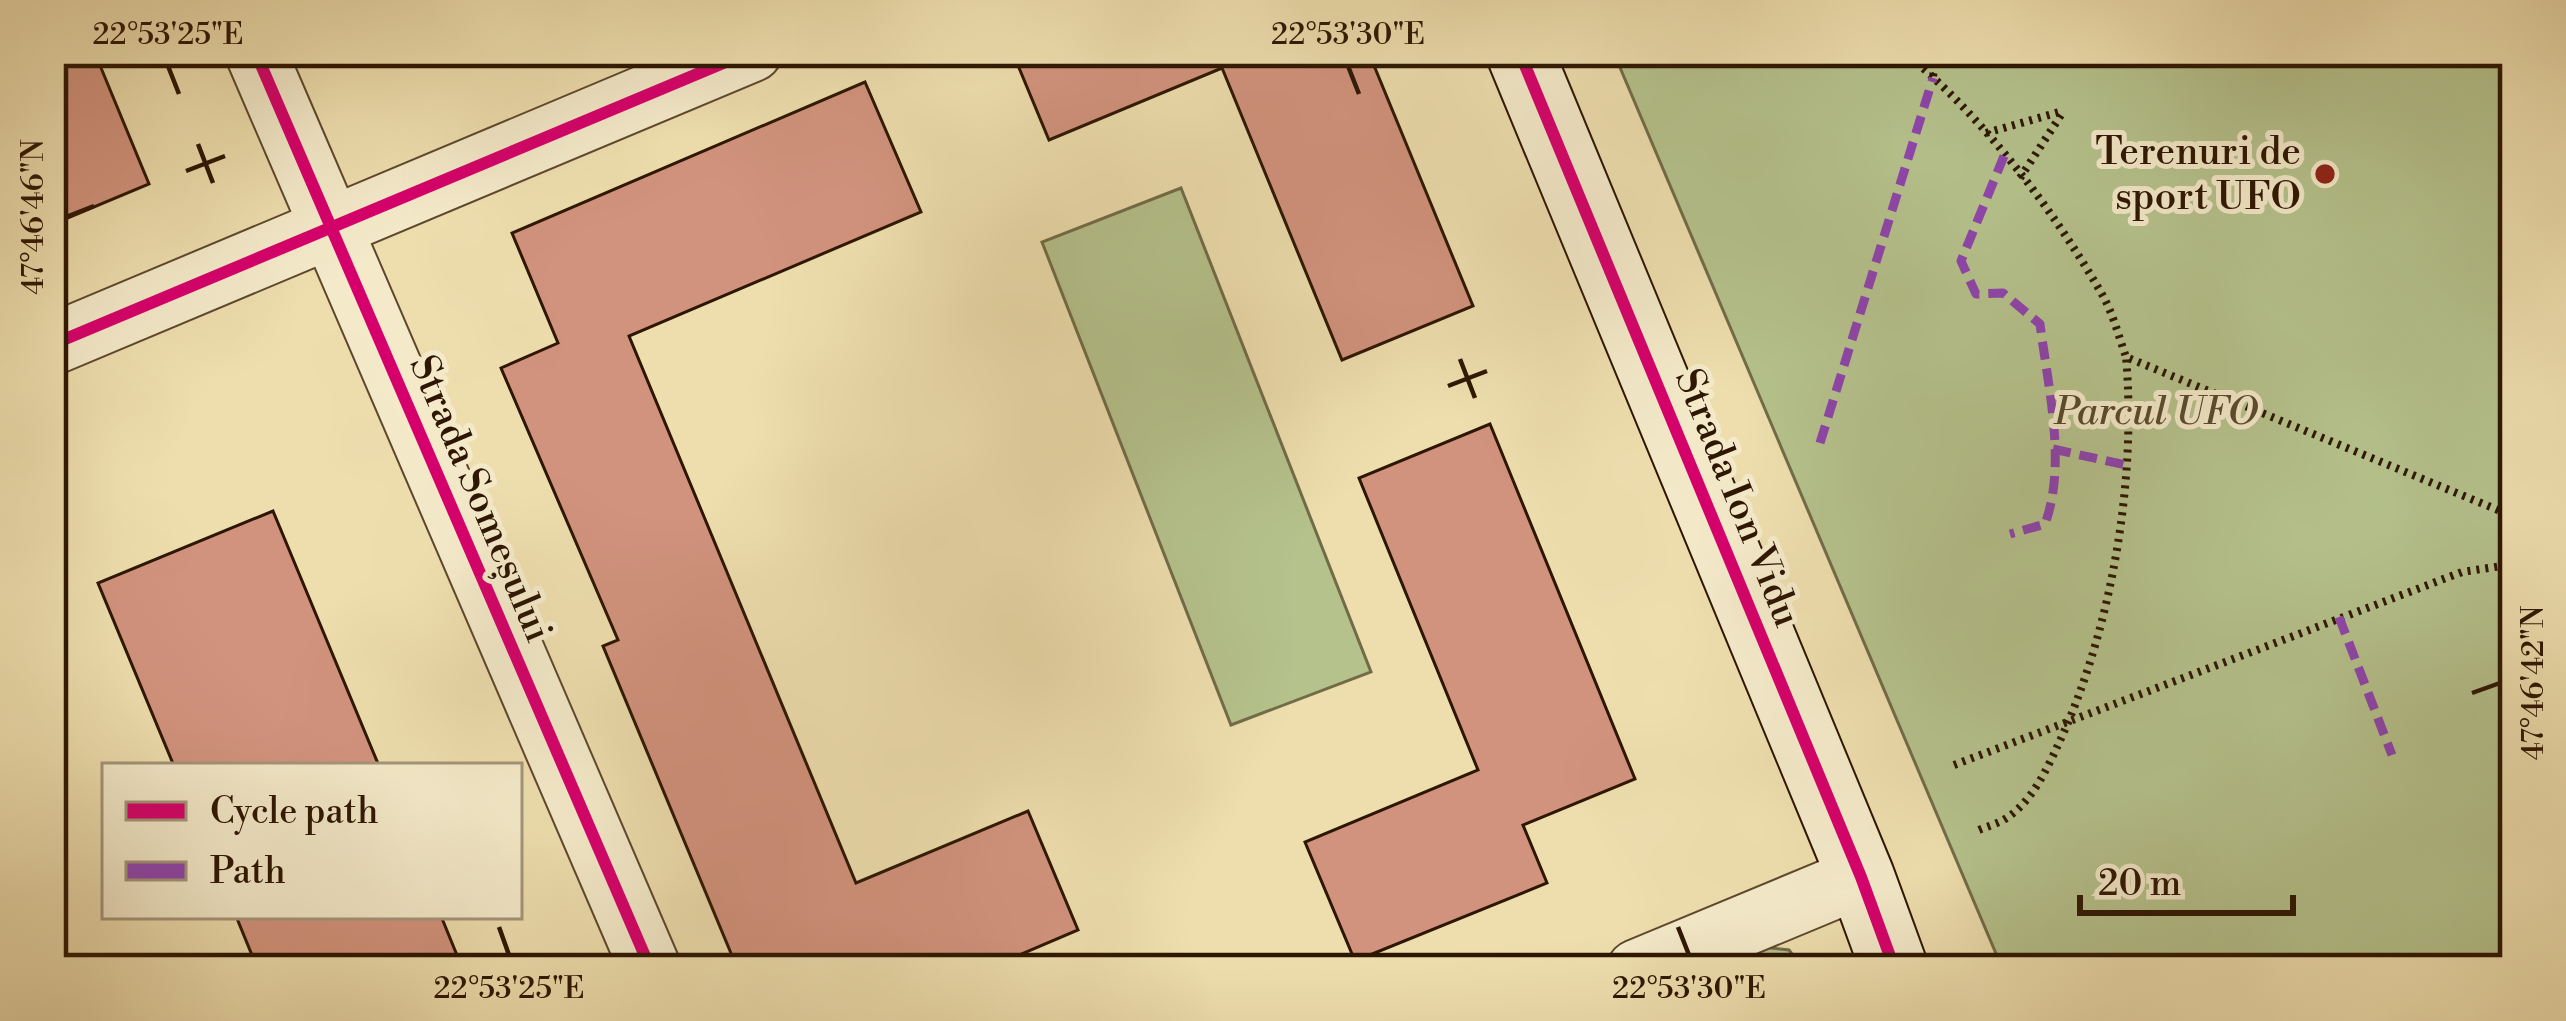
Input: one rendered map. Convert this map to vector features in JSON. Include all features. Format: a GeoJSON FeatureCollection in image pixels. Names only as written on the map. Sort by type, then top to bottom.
{"type":"FeatureCollection","features":[{"type":"Feature","properties":{"kind":"street","name":"Strada Someșului"},"geometry":{"type":"LineString","coordinates":[[255,51],[651,970]]}},
{"type":"Feature","properties":{"kind":"street"},"geometry":{"type":"LineString","coordinates":[[51,345],[752,51]]}},
{"type":"Feature","properties":{"kind":"street","name":"Strada Ion Vidu"},"geometry":{"type":"LineString","coordinates":[[1519,51],[1861,877],[1895,970]]}},
{"type":"Feature","properties":{"kind":"street"},"geometry":{"type":"LineString","coordinates":[[1637,970],[1861,877]]}},
{"type":"Feature","properties":{"kind":"path"},"geometry":{"type":"LineString","coordinates":[[1903,51],[1986,133],[2020,178],[2105,299],[2126,357],[2130,400],[2111,575],[2086,679],[2041,781],[2008,818],[1979,830]]}},
{"type":"Feature","properties":{"kind":"path"},"geometry":{"type":"LineString","coordinates":[[1933,78],[1938,51]]}},
{"type":"Feature","properties":{"kind":"path"},"geometry":{"type":"LineString","coordinates":[[1986,133],[2063,111],[2020,178]]}},
{"type":"Feature","properties":{"kind":"path"},"geometry":{"type":"LineString","coordinates":[[2126,357],[2515,518]]}},
{"type":"Feature","properties":{"kind":"path"},"geometry":{"type":"LineString","coordinates":[[1954,765],[2462,572],[2515,564]]}},
{"type":"Feature","properties":{"kind":"green space","name":"Parcul UFO"},"geometry":{"type":"Polygon","coordinates":[[[1613,51],[2515,51],[2515,970],[2003,970],[1613,51]]]}},
{"type":"Feature","properties":{"kind":"green space"},"geometry":{"type":"Polygon","coordinates":[[[1181,188],[1371,672],[1231,725],[1042,242],[1181,188]]]}},
{"type":"Feature","properties":{"kind":"green space"},"geometry":{"type":"Polygon","coordinates":[[[1752,946],[1789,950],[1804,970],[1694,970],[1752,946]]]}},
{"type":"Feature","properties":{"kind":"building"},"geometry":{"type":"Polygon","coordinates":[[[51,51],[94,51],[149,184],[51,225],[51,51]]]}},
{"type":"Feature","properties":{"kind":"building"},"geometry":{"type":"Polygon","coordinates":[[[1012,51],[1368,51],[1473,306],[1342,360],[1222,68],[1049,140],[1012,51]]]}},
{"type":"Feature","properties":{"kind":"building"},"geometry":{"type":"Polygon","coordinates":[[[865,82],[921,212],[629,336],[856,883],[1028,811],[1078,930],[984,970],[738,970],[603,646],[618,640],[501,368],[558,343],[512,233],[865,82]]]}},
{"type":"Feature","properties":{"kind":"building"},"geometry":{"type":"Polygon","coordinates":[[[1490,424],[1635,779],[1523,825],[1547,883],[1355,961],[1305,842],[1478,770],[1359,478],[1490,424]]]}},
{"type":"Feature","properties":{"kind":"building"},"geometry":{"type":"Polygon","coordinates":[[[273,511],[378,763],[173,763],[98,583],[273,511]]]}},
{"type":"Feature","properties":{"kind":"building"},"geometry":{"type":"Polygon","coordinates":[[[237,919],[442,919],[463,970],[258,970],[237,919]]]}},
{"type":"Feature","properties":{"kind":"marked path"},"geometry":{"type":"LineString","coordinates":[[1820,443],[1933,78]]}},
{"type":"Feature","properties":{"kind":"marked path"},"geometry":{"type":"LineString","coordinates":[[2004,156],[1961,261],[1976,294],[2003,293],[2040,324],[2055,451],[2045,524],[2010,534]]}},
{"type":"Feature","properties":{"kind":"marked path"},"geometry":{"type":"LineString","coordinates":[[2053,449],[2126,465]]}},
{"type":"Feature","properties":{"kind":"marked path"},"geometry":{"type":"LineString","coordinates":[[2339,617],[2392,755]]}},
{"type":"Feature","properties":{"kind":"cycle path"},"geometry":{"type":"LineString","coordinates":[[255,51],[651,970]]}},
{"type":"Feature","properties":{"kind":"cycle path"},"geometry":{"type":"LineString","coordinates":[[51,345],[752,51]]}},
{"type":"Feature","properties":{"kind":"cycle path"},"geometry":{"type":"LineString","coordinates":[[1519,51],[1861,877],[1895,970]]}},
{"type":"Feature","properties":{"kind":"place","name":"Terenuri de sport UFO"},"geometry":{"type":"Point","coordinates":[2325,174]}}]}
